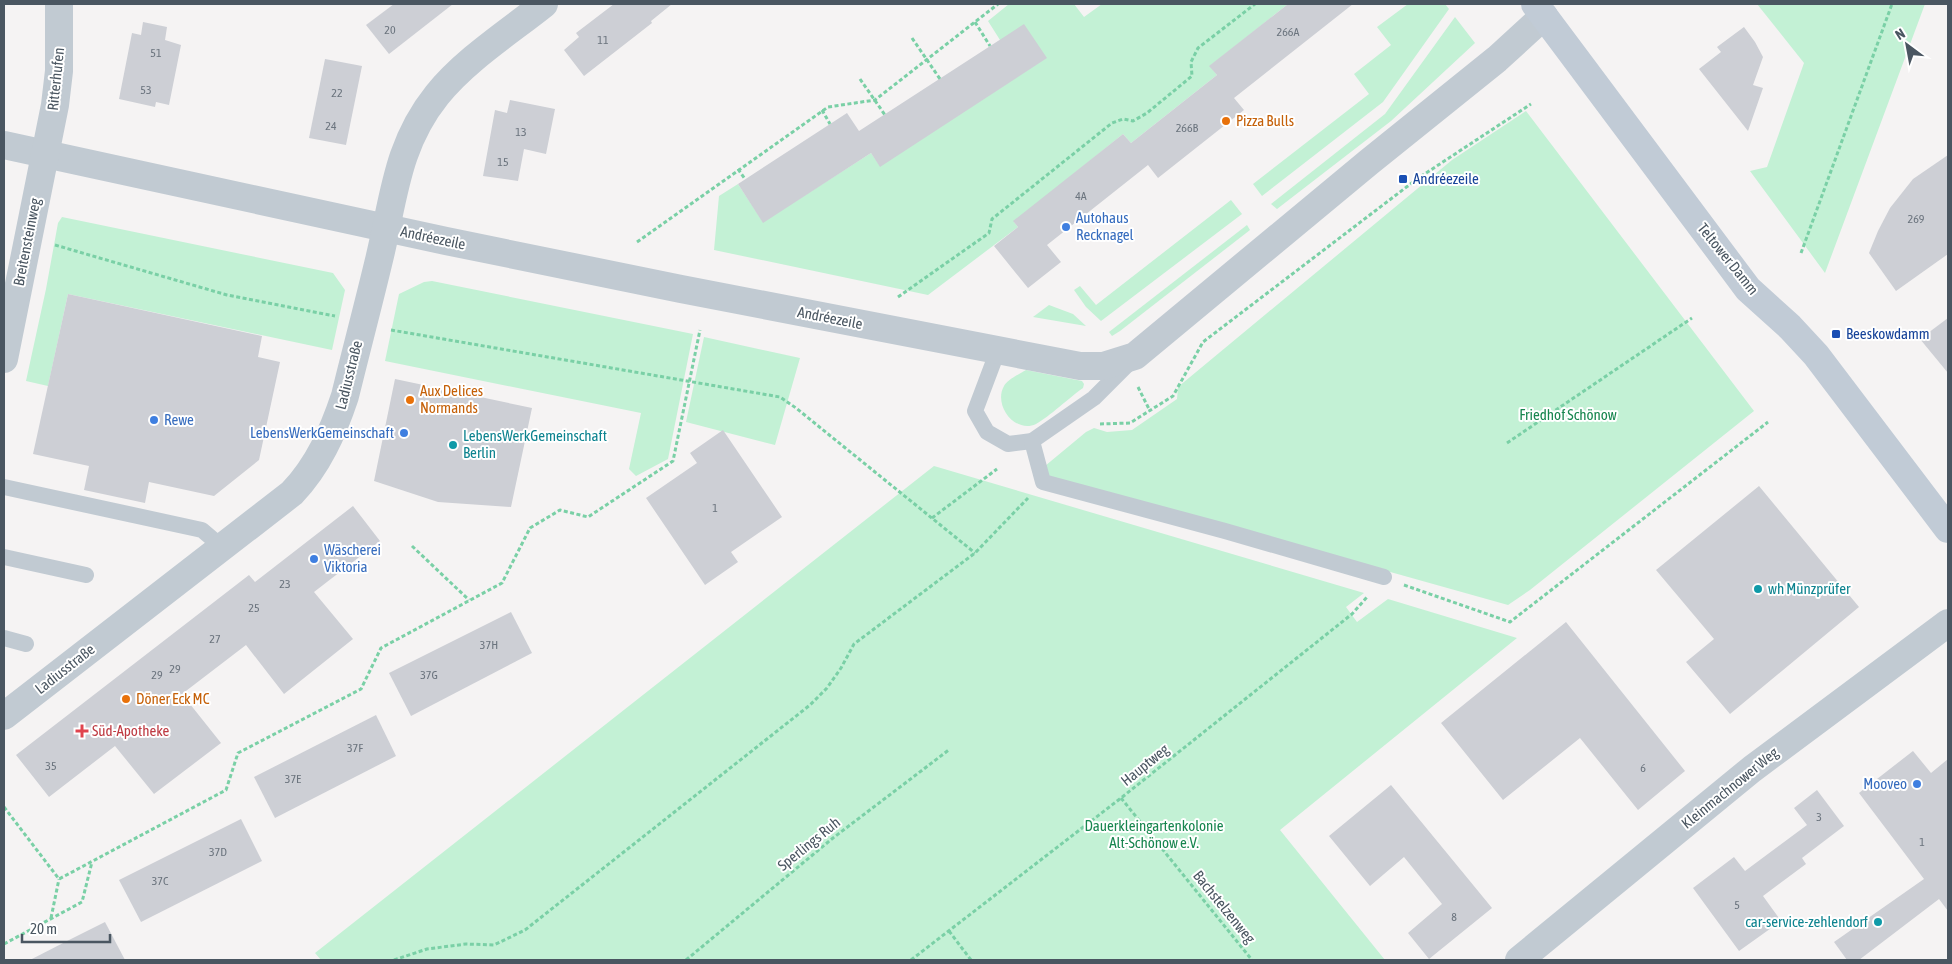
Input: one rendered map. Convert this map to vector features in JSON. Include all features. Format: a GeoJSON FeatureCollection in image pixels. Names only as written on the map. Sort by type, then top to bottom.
{"type":"FeatureCollection","features":[{"type":"Feature","properties":{"kind":"main road","name":"Teltower Damm"},"geometry":{"type":"LineString","coordinates":[[1540,10],[1748,288],[1790,327],[1816,355],[1948,530]]}},
{"type":"Feature","properties":{"kind":"street","name":"Ritterhufen"},"geometry":{"type":"LineString","coordinates":[[45,153],[60,71],[59,4]]}},
{"type":"Feature","properties":{"kind":"street","name":"Ladiusstraße"},"geometry":{"type":"LineString","coordinates":[[4,716],[292,493],[303,481],[318,460],[336,423],[345,396],[387,228],[396,175],[414,130],[425,111],[454,77],[544,4]]}},
{"type":"Feature","properties":{"kind":"street","name":"Andréezeile"},"geometry":{"type":"LineString","coordinates":[[4,145],[387,228],[681,289],[1080,366],[1103,366],[1135,356],[1369,162],[1497,59],[1540,10]]}},
{"type":"Feature","properties":{"kind":"street","name":"Breitensteinweg"},"geometry":{"type":"LineString","coordinates":[[4,359],[45,153]]}},
{"type":"Feature","properties":{"kind":"street","name":"Kleinmachnower Weg"},"geometry":{"type":"LineString","coordinates":[[1518,960],[1752,769],[1948,623]]}},
{"type":"Feature","properties":{"kind":"lane"},"geometry":{"type":"LineString","coordinates":[[998,350],[975,411],[987,432],[1008,444],[1032,441],[1094,398],[1135,356]]}},
{"type":"Feature","properties":{"kind":"lane"},"geometry":{"type":"LineString","coordinates":[[1032,441],[1043,482],[1225,531],[1384,578]]}},
{"type":"Feature","properties":{"kind":"lane"},"geometry":{"type":"LineString","coordinates":[[4,487],[202,530],[222,547]]}},
{"type":"Feature","properties":{"kind":"lane"},"geometry":{"type":"LineString","coordinates":[[4,557],[86,575]]}},
{"type":"Feature","properties":{"kind":"lane"},"geometry":{"type":"LineString","coordinates":[[4,638],[26,644]]}},
{"type":"Feature","properties":{"kind":"path"},"geometry":{"type":"LineString","coordinates":[[637,242],[822,110],[828,107],[875,100],[998,4]]}},
{"type":"Feature","properties":{"kind":"path"},"geometry":{"type":"LineString","coordinates":[[898,297],[989,233],[992,219],[1112,123],[1123,119],[1133,121],[1147,113],[1182,85],[1192,76],[1191,62],[1198,48],[1255,4]]}},
{"type":"Feature","properties":{"kind":"path"},"geometry":{"type":"LineString","coordinates":[[1801,253],[1892,4]]}},
{"type":"Feature","properties":{"kind":"path"},"geometry":{"type":"LineString","coordinates":[[975,22],[990,46]]}},
{"type":"Feature","properties":{"kind":"path"},"geometry":{"type":"LineString","coordinates":[[912,38],[940,79]]}},
{"type":"Feature","properties":{"kind":"path"},"geometry":{"type":"LineString","coordinates":[[860,79],[885,115]]}},
{"type":"Feature","properties":{"kind":"path"},"geometry":{"type":"LineString","coordinates":[[1091,424],[1130,423],[1173,396],[1203,342],[1417,179],[1532,104]]}},
{"type":"Feature","properties":{"kind":"path"},"geometry":{"type":"LineString","coordinates":[[822,110],[830,124]]}},
{"type":"Feature","properties":{"kind":"path"},"geometry":{"type":"LineString","coordinates":[[738,169],[745,179]]}},
{"type":"Feature","properties":{"kind":"path"},"geometry":{"type":"LineString","coordinates":[[50,244],[227,295],[339,317]]}},
{"type":"Feature","properties":{"kind":"path"},"geometry":{"type":"LineString","coordinates":[[1507,442],[1692,318]]}},
{"type":"Feature","properties":{"kind":"path"},"geometry":{"type":"LineString","coordinates":[[385,329],[780,397],[975,553]]}},
{"type":"Feature","properties":{"kind":"path"},"geometry":{"type":"LineString","coordinates":[[59,879],[226,790],[238,753],[361,688],[380,648],[502,583],[530,528],[560,510],[588,516],[673,461],[700,330]]}},
{"type":"Feature","properties":{"kind":"path"},"geometry":{"type":"LineString","coordinates":[[1384,578],[1510,622],[1768,422]]}},
{"type":"Feature","properties":{"kind":"path"},"geometry":{"type":"LineString","coordinates":[[932,518],[997,469]]}},
{"type":"Feature","properties":{"kind":"path"},"geometry":{"type":"LineString","coordinates":[[394,960],[437,948],[466,944],[494,944],[509,939],[525,930],[810,705],[827,688],[854,644],[975,553],[1043,482]]}},
{"type":"Feature","properties":{"kind":"path"},"geometry":{"type":"LineString","coordinates":[[412,546],[469,600]]}},
{"type":"Feature","properties":{"kind":"path","name":"Hauptweg"},"geometry":{"type":"LineString","coordinates":[[911,960],[1121,798],[1352,614],[1384,578]]}},
{"type":"Feature","properties":{"kind":"path","name":"Sperlings Ruh"},"geometry":{"type":"LineString","coordinates":[[686,960],[833,838],[950,749]]}},
{"type":"Feature","properties":{"kind":"path","name":"Bachstelzenweg"},"geometry":{"type":"LineString","coordinates":[[1121,798],[1252,960]]}},
{"type":"Feature","properties":{"kind":"path"},"geometry":{"type":"LineString","coordinates":[[4,807],[59,879],[51,918]]}},
{"type":"Feature","properties":{"kind":"path"},"geometry":{"type":"LineString","coordinates":[[4,944],[82,902],[92,862]]}},
{"type":"Feature","properties":{"kind":"path"},"geometry":{"type":"LineString","coordinates":[[949,931],[971,960]]}},
{"type":"Feature","properties":{"kind":"green space"},"geometry":{"type":"Polygon","coordinates":[[[1009,4],[1074,4],[1084,17],[1102,4],[1288,4],[1210,66],[1217,75],[1131,143],[1123,134],[1014,222],[1018,227],[928,295],[714,250],[719,196],[738,184],[763,222],[871,153],[880,166],[1046,58],[1000,40],[988,21],[1009,4]]]}},
{"type":"Feature","properties":{"kind":"green space"},"geometry":{"type":"Polygon","coordinates":[[[1408,4],[1445,4],[1449,9],[1383,102],[1262,196],[1253,184],[1369,94],[1354,74],[1391,45],[1377,27],[1408,4]]]}},
{"type":"Feature","properties":{"kind":"green space"},"geometry":{"type":"Polygon","coordinates":[[[1757,4],[1925,4],[1825,273],[1750,171],[1767,167],[1804,63],[1757,4]]]}},
{"type":"Feature","properties":{"kind":"green space"},"geometry":{"type":"Polygon","coordinates":[[[1455,17],[1475,43],[1391,121],[1277,209],[1271,204],[1385,114],[1455,17]]]}},
{"type":"Feature","properties":{"kind":"green space","name":"Friedhof Schönow"},"geometry":{"type":"Polygon","coordinates":[[[1526,111],[1754,411],[1530,590],[1508,605],[1045,475],[1045,466],[1086,432],[1094,428],[1107,432],[1132,430],[1177,399],[1178,387],[1452,160],[1526,111]]]}},
{"type":"Feature","properties":{"kind":"green space"},"geometry":{"type":"Polygon","coordinates":[[[1231,200],[1242,214],[1101,321],[1086,307],[1074,290],[1080,286],[1096,305],[1231,200]]]}},
{"type":"Feature","properties":{"kind":"green space"},"geometry":{"type":"Polygon","coordinates":[[[62,217],[333,273],[345,290],[332,350],[68,294],[48,386],[26,381],[58,223],[62,217]]]}},
{"type":"Feature","properties":{"kind":"green space"},"geometry":{"type":"Polygon","coordinates":[[[1247,225],[1250,230],[1112,336],[1109,332],[1247,225]]]}},
{"type":"Feature","properties":{"kind":"green space"},"geometry":{"type":"Polygon","coordinates":[[[432,281],[693,334],[668,459],[636,476],[629,469],[641,413],[385,361],[399,294],[424,282],[432,281]]]}},
{"type":"Feature","properties":{"kind":"green space"},"geometry":{"type":"Polygon","coordinates":[[[1049,305],[1073,314],[1086,326],[1033,317],[1049,305]]]}},
{"type":"Feature","properties":{"kind":"green space"},"geometry":{"type":"Polygon","coordinates":[[[704,337],[800,358],[775,445],[686,422],[704,337]]]}},
{"type":"Feature","properties":{"kind":"green space"},"geometry":{"type":"Polygon","coordinates":[[[1026,370],[1082,381],[1084,384],[1083,388],[1036,424],[1021,425],[1008,416],[1001,401],[1001,393],[1008,382],[1026,370]]]}},
{"type":"Feature","properties":{"kind":"green space","name":"Dauerkleingartenkolonie Alt-Schönow e.V."},"geometry":{"type":"Polygon","coordinates":[[[934,466],[1364,593],[1346,607],[1357,622],[1388,599],[1517,638],[1280,830],[1385,960],[321,960],[315,953],[934,466]]]}},
{"type":"Feature","properties":{"kind":"building"},"geometry":{"type":"Polygon","coordinates":[[[394,4],[453,4],[389,54],[366,25],[394,4]]]}},
{"type":"Feature","properties":{"kind":"building"},"geometry":{"type":"Polygon","coordinates":[[[614,4],[672,4],[651,21],[652,23],[584,76],[564,50],[579,37],[576,33],[614,4]]]}},
{"type":"Feature","properties":{"kind":"building"},"geometry":{"type":"Polygon","coordinates":[[[1288,4],[1353,4],[1234,98],[1244,110],[1158,178],[1148,165],[1047,245],[1061,262],[1028,288],[994,246],[1018,227],[1013,221],[1123,134],[1131,143],[1217,75],[1209,66],[1288,4]]]}},
{"type":"Feature","properties":{"kind":"building"},"geometry":{"type":"Polygon","coordinates":[[[143,22],[167,27],[165,40],[181,45],[169,105],[156,102],[155,107],[119,99],[132,33],[141,35],[143,22]]]}},
{"type":"Feature","properties":{"kind":"building"},"geometry":{"type":"Polygon","coordinates":[[[1024,24],[1047,58],[880,167],[871,153],[763,223],[738,184],[847,113],[859,131],[1024,24]]]}},
{"type":"Feature","properties":{"kind":"building"},"geometry":{"type":"Polygon","coordinates":[[[1744,27],[1763,57],[1753,85],[1763,88],[1748,131],[1699,69],[1721,52],[1717,47],[1744,27]]]}},
{"type":"Feature","properties":{"kind":"building"},"geometry":{"type":"Polygon","coordinates":[[[325,59],[362,66],[346,145],[309,138],[325,59]]]}},
{"type":"Feature","properties":{"kind":"building"},"geometry":{"type":"Polygon","coordinates":[[[510,100],[555,109],[546,154],[524,149],[518,181],[483,176],[495,110],[507,113],[510,100]]]}},
{"type":"Feature","properties":{"kind":"building"},"geometry":{"type":"Polygon","coordinates":[[[1948,155],[1948,254],[1896,291],[1869,253],[1890,208],[1913,179],[1948,155]]]}},
{"type":"Feature","properties":{"kind":"building","name":"Rewe"},"geometry":{"type":"Polygon","coordinates":[[[68,294],[262,336],[258,357],[280,362],[259,460],[214,496],[149,482],[145,503],[84,490],[89,466],[33,454],[68,294]]]}},
{"type":"Feature","properties":{"kind":"building"},"geometry":{"type":"Polygon","coordinates":[[[1948,318],[1948,373],[1920,339],[1948,318]]]}},
{"type":"Feature","properties":{"kind":"building","name":"LebensWerkGemeinschaft Berlin"},"geometry":{"type":"Polygon","coordinates":[[[395,379],[532,408],[511,507],[438,502],[374,481],[395,379]]]}},
{"type":"Feature","properties":{"kind":"building"},"geometry":{"type":"Polygon","coordinates":[[[723,430],[782,517],[731,552],[738,562],[705,585],[646,498],[697,463],[690,453],[723,430]]]}},
{"type":"Feature","properties":{"kind":"building","name":"wh Münzprüfer"},"geometry":{"type":"Polygon","coordinates":[[[1759,486],[1859,607],[1730,714],[1686,662],[1714,639],[1656,570],[1759,486]]]}},
{"type":"Feature","properties":{"kind":"building"},"geometry":{"type":"Polygon","coordinates":[[[353,506],[380,541],[314,592],[353,639],[284,694],[246,645],[182,694],[221,743],[154,794],[115,746],[49,797],[16,755],[249,575],[255,582],[353,506]]]}},
{"type":"Feature","properties":{"kind":"building"},"geometry":{"type":"Polygon","coordinates":[[[511,612],[532,653],[411,716],[389,673],[511,612]]]}},
{"type":"Feature","properties":{"kind":"building"},"geometry":{"type":"Polygon","coordinates":[[[1566,622],[1685,771],[1638,810],[1580,738],[1503,800],[1441,723],[1566,622]]]}},
{"type":"Feature","properties":{"kind":"building"},"geometry":{"type":"Polygon","coordinates":[[[376,715],[396,756],[275,818],[254,777],[376,715]]]}},
{"type":"Feature","properties":{"kind":"building"},"geometry":{"type":"Polygon","coordinates":[[[1913,751],[1931,773],[1948,759],[1948,911],[1939,899],[1859,960],[1847,960],[1834,942],[1924,879],[1859,793],[1913,751]]]}},
{"type":"Feature","properties":{"kind":"building"},"geometry":{"type":"Polygon","coordinates":[[[1391,785],[1492,908],[1429,959],[1408,933],[1442,904],[1404,857],[1370,886],[1329,836],[1391,785]]]}},
{"type":"Feature","properties":{"kind":"building"},"geometry":{"type":"Polygon","coordinates":[[[1817,790],[1844,826],[1802,858],[1806,864],[1763,896],[1781,921],[1739,951],[1693,888],[1734,857],[1745,871],[1807,825],[1794,808],[1817,790]]]}},
{"type":"Feature","properties":{"kind":"building"},"geometry":{"type":"Polygon","coordinates":[[[241,819],[262,861],[141,922],[119,880],[241,819]]]}},
{"type":"Feature","properties":{"kind":"building"},"geometry":{"type":"Polygon","coordinates":[[[105,922],[125,960],[30,960],[67,941],[105,922]]]}},
{"type":"Feature","properties":{"kind":"place","name":"Pizza Bulls"},"geometry":{"type":"Point","coordinates":[1226,121]}},
{"type":"Feature","properties":{"kind":"place","name":"Andréezeile"},"geometry":{"type":"Point","coordinates":[1403,179]}},
{"type":"Feature","properties":{"kind":"place","name":"Autohaus Recknagel"},"geometry":{"type":"Point","coordinates":[1066,227]}},
{"type":"Feature","properties":{"kind":"place","name":"Beeskowdamm"},"geometry":{"type":"Point","coordinates":[1836,334]}},
{"type":"Feature","properties":{"kind":"place","name":"Aux Delices Normands"},"geometry":{"type":"Point","coordinates":[410,400]}},
{"type":"Feature","properties":{"kind":"place","name":"Rewe"},"geometry":{"type":"Point","coordinates":[154,420]}},
{"type":"Feature","properties":{"kind":"place","name":"LebensWerkGemeinschaft"},"geometry":{"type":"Point","coordinates":[404,433]}},
{"type":"Feature","properties":{"kind":"place","name":"LebensWerkGemeinschaft Berlin"},"geometry":{"type":"Point","coordinates":[453,445]}},
{"type":"Feature","properties":{"kind":"place","name":"Wäscherei Viktoria"},"geometry":{"type":"Point","coordinates":[314,559]}},
{"type":"Feature","properties":{"kind":"place","name":"wh Münzprüfer"},"geometry":{"type":"Point","coordinates":[1758,589]}},
{"type":"Feature","properties":{"kind":"place","name":"Döner Eck MC"},"geometry":{"type":"Point","coordinates":[126,699]}},
{"type":"Feature","properties":{"kind":"place","name":"Süd-Apotheke"},"geometry":{"type":"Point","coordinates":[82,731]}},
{"type":"Feature","properties":{"kind":"place","name":"Mooveo"},"geometry":{"type":"Point","coordinates":[1917,784]}},
{"type":"Feature","properties":{"kind":"place","name":"car-service-zehlendorf"},"geometry":{"type":"Point","coordinates":[1878,922]}}]}
